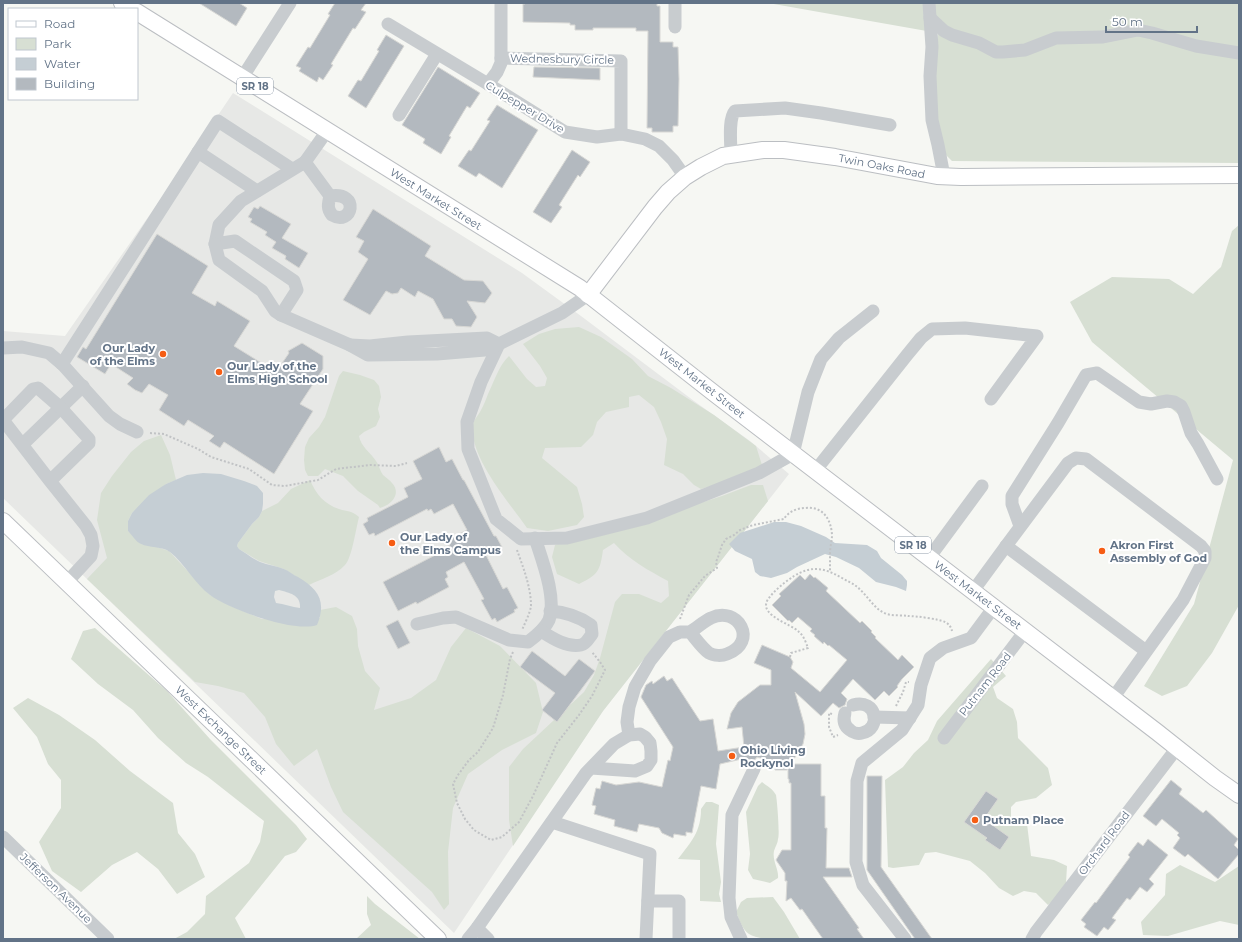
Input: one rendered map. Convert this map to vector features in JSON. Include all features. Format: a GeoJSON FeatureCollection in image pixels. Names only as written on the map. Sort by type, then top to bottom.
{"type":"FeatureCollection","features":[{"type":"Feature","properties":{"kind":"main road","name":"West Market Street"},"geometry":{"type":"LineString","coordinates":[[138,13],[580,288],[793,454],[1239,795]]}},
{"type":"Feature","properties":{"kind":"main road","name":"Twin Oaks Road"},"geometry":{"type":"LineString","coordinates":[[588,295],[655,206],[668,192],[685,177],[723,156],[763,150],[784,150],[835,157],[937,176],[961,177],[1239,175]]}},
{"type":"Feature","properties":{"kind":"main road","name":"West Exchange Street"},"geometry":{"type":"LineString","coordinates":[[3,520],[438,939]]}},
{"type":"Feature","properties":{"kind":"street"},"geometry":{"type":"LineString","coordinates":[[242,78],[290,3]]}},
{"type":"Feature","properties":{"kind":"street"},"geometry":{"type":"LineString","coordinates":[[488,84],[497,72],[501,62],[501,3]]}},
{"type":"Feature","properties":{"kind":"street"},"geometry":{"type":"LineString","coordinates":[[675,3],[675,27]]}},
{"type":"Feature","properties":{"kind":"street"},"geometry":{"type":"LineString","coordinates":[[929,3],[932,47],[930,76],[932,120],[944,176]]}},
{"type":"Feature","properties":{"kind":"street"},"geometry":{"type":"LineString","coordinates":[[930,18],[952,36],[979,43],[996,52],[1025,50],[1056,38],[1103,37],[1138,30],[1196,46],[1239,53]]}},
{"type":"Feature","properties":{"kind":"street","name":"Culpepper Drive"},"geometry":{"type":"LineString","coordinates":[[388,24],[565,132],[597,137],[621,134],[645,139],[659,146],[673,160],[685,177]]}},
{"type":"Feature","properties":{"kind":"street"},"geometry":{"type":"LineString","coordinates":[[399,115],[437,54]]}},
{"type":"Feature","properties":{"kind":"street","name":"Wednesbury Circle"},"geometry":{"type":"LineString","coordinates":[[501,58],[621,60],[621,134]]}},
{"type":"Feature","properties":{"kind":"street"},"geometry":{"type":"LineString","coordinates":[[731,155],[731,122],[735,111],[785,108],[890,125]]}},
{"type":"Feature","properties":{"kind":"street"},"geometry":{"type":"LineString","coordinates":[[62,364],[218,121],[292,169]]}},
{"type":"Feature","properties":{"kind":"street"},"geometry":{"type":"LineString","coordinates":[[327,131],[305,162],[241,201],[220,225],[215,244],[219,260],[262,291],[275,311],[281,315],[350,346],[487,338],[499,344]]}},
{"type":"Feature","properties":{"kind":"street"},"geometry":{"type":"LineString","coordinates":[[198,152],[257,191]]}},
{"type":"Feature","properties":{"kind":"street"},"geometry":{"type":"LineString","coordinates":[[305,162],[330,196]]}},
{"type":"Feature","properties":{"kind":"street"},"geometry":{"type":"LineString","coordinates":[[215,244],[235,241],[294,281],[297,290],[281,315]]}},
{"type":"Feature","properties":{"kind":"street"},"geometry":{"type":"LineString","coordinates":[[588,295],[562,313],[499,344],[481,382],[467,422],[468,449],[496,519],[521,539],[567,538],[647,518],[759,472],[793,454],[808,392],[821,359],[839,338],[873,311]]}},
{"type":"Feature","properties":{"kind":"street"},"geometry":{"type":"LineString","coordinates":[[816,471],[907,355],[921,338],[932,329],[965,328],[1037,336],[990,399]]}},
{"type":"Feature","properties":{"kind":"street"},"geometry":{"type":"LineString","coordinates":[[3,348],[22,347],[49,353],[83,386],[109,416],[120,424],[136,432]]}},
{"type":"Feature","properties":{"kind":"street"},"geometry":{"type":"LineString","coordinates":[[1020,526],[1012,504],[1012,496],[1058,424],[1086,375],[1097,373],[1140,402],[1151,404],[1168,401],[1174,402],[1181,406],[1190,433],[1198,444],[1217,479]]}},
{"type":"Feature","properties":{"kind":"street"},"geometry":{"type":"LineString","coordinates":[[23,444],[83,386]]}},
{"type":"Feature","properties":{"kind":"street"},"geometry":{"type":"LineString","coordinates":[[50,481],[89,443],[90,439],[61,408],[38,388],[32,388],[4,420],[50,481],[86,526],[91,535],[93,546],[91,556],[67,582]]}},
{"type":"Feature","properties":{"kind":"street"},"geometry":{"type":"LineString","coordinates":[[973,591],[1068,463],[1076,458],[1086,459],[1201,546],[1205,551],[1205,558],[1183,600],[1113,698]]}},
{"type":"Feature","properties":{"kind":"street"},"geometry":{"type":"LineString","coordinates":[[929,558],[982,486]]}},
{"type":"Feature","properties":{"kind":"street"},"geometry":{"type":"LineString","coordinates":[[417,624],[443,618],[456,617],[509,640],[528,642],[541,631],[549,620],[552,606],[548,581],[535,538]]}},
{"type":"Feature","properties":{"kind":"street"},"geometry":{"type":"LineString","coordinates":[[1006,546],[1146,651]]}},
{"type":"Feature","properties":{"kind":"street"},"geometry":{"type":"LineString","coordinates":[[905,939],[863,885],[856,862],[857,781],[862,763],[902,730],[918,705],[930,658],[943,648],[971,638],[994,607]]}},
{"type":"Feature","properties":{"kind":"street"},"geometry":{"type":"LineString","coordinates":[[541,631],[561,642],[571,645],[582,645],[592,634],[591,625],[577,616],[564,612],[550,611]]}},
{"type":"Feature","properties":{"kind":"street"},"geometry":{"type":"LineString","coordinates":[[629,735],[627,722],[629,707],[635,687],[650,661],[669,637],[680,632],[690,632]]}},
{"type":"Feature","properties":{"kind":"street","name":"Putnam Road"},"geometry":{"type":"LineString","coordinates":[[944,738],[1025,632]]}},
{"type":"Feature","properties":{"kind":"street"},"geometry":{"type":"LineString","coordinates":[[862,703],[870,708],[874,717],[872,727],[864,733],[854,732],[848,729],[844,721],[845,711],[862,703]]}},
{"type":"Feature","properties":{"kind":"street"},"geometry":{"type":"LineString","coordinates":[[874,717],[910,718]]}},
{"type":"Feature","properties":{"kind":"street"},"geometry":{"type":"LineString","coordinates":[[468,939],[586,774],[614,744],[629,735],[640,734],[645,736],[650,743],[651,760],[647,766],[635,771],[592,768]]}},
{"type":"Feature","properties":{"kind":"street","name":"Orchard Road"},"geometry":{"type":"LineString","coordinates":[[1032,939],[1177,748]]}},
{"type":"Feature","properties":{"kind":"street"},"geometry":{"type":"LineString","coordinates":[[741,939],[731,918],[732,815],[754,769]]}},
{"type":"Feature","properties":{"kind":"street"},"geometry":{"type":"LineString","coordinates":[[552,822],[650,854],[646,939]]}},
{"type":"Feature","properties":{"kind":"street","name":"Jefferson Avenue"},"geometry":{"type":"LineString","coordinates":[[3,837],[108,939]]}},
{"type":"Feature","properties":{"kind":"street"},"geometry":{"type":"LineString","coordinates":[[648,901],[679,901],[679,939]]}},
{"type":"Feature","properties":{"kind":"street"},"geometry":{"type":"LineString","coordinates":[[477,928],[488,939]]}},
{"type":"Feature","properties":{"kind":"path"},"geometry":{"type":"LineString","coordinates":[[136,432],[164,434],[198,449],[211,457],[249,470],[272,485],[286,486],[318,480],[336,470],[370,465],[396,466],[407,463]]}},
{"type":"Feature","properties":{"kind":"path"},"geometry":{"type":"LineString","coordinates":[[676,634],[689,594],[705,576],[717,568],[716,562],[722,545],[726,539],[740,530],[752,525],[784,519],[793,511],[801,508],[811,507],[822,511],[829,520],[832,534],[830,572]]}},
{"type":"Feature","properties":{"kind":"path"},"geometry":{"type":"LineString","coordinates":[[514,533],[515,547],[529,590],[531,607],[510,659],[503,695],[493,728],[478,752],[469,760],[453,784],[457,803],[465,819],[474,830],[490,840],[502,837],[519,822],[533,796],[557,743],[579,715],[597,687],[605,670],[585,642]]}},
{"type":"Feature","properties":{"kind":"path"},"geometry":{"type":"LineString","coordinates":[[790,657],[791,653],[808,648],[799,631],[774,618],[769,612],[766,603],[785,582],[801,572],[811,570],[823,569],[856,586],[880,611],[888,614],[944,622],[950,626],[953,635]]}},
{"type":"Feature","properties":{"kind":"path"},"geometry":{"type":"LineString","coordinates":[[891,706],[896,707],[906,682],[912,682]]}},
{"type":"Feature","properties":{"kind":"path"},"geometry":{"type":"LineString","coordinates":[[845,711],[829,713],[829,727],[833,737],[848,729]]}},
{"type":"Feature","properties":{"kind":"shaded area","name":"Our Lady of the Elms Campus"},"geometry":{"type":"Polygon","coordinates":[[[233,93],[522,273],[750,441],[789,474],[603,711],[454,933],[3,498],[3,331],[65,336],[233,93]]]}},
{"type":"Feature","properties":{"kind":"green space"},"geometry":{"type":"Polygon","coordinates":[[[768,3],[1239,3],[1239,163],[952,161],[945,154],[931,105],[938,33],[768,3]]]}},
{"type":"Feature","properties":{"kind":"green space"},"geometry":{"type":"Polygon","coordinates":[[[1239,225],[1239,605],[1212,653],[1187,686],[1162,696],[1144,686],[1194,604],[1233,460],[1092,342],[1070,302],[1112,277],[1169,279],[1193,294],[1221,267],[1232,231],[1239,225]]]}},
{"type":"Feature","properties":{"kind":"green space"},"geometry":{"type":"Polygon","coordinates":[[[579,327],[601,337],[632,359],[648,376],[671,388],[714,415],[756,446],[762,465],[753,473],[701,489],[694,485],[683,474],[664,465],[667,439],[654,407],[639,395],[629,397],[629,407],[606,412],[597,422],[593,435],[581,447],[545,448],[542,458],[577,487],[584,517],[577,525],[548,531],[527,528],[491,478],[483,464],[473,437],[474,420],[480,412],[500,369],[509,356],[527,379],[536,387],[545,386],[547,378],[540,366],[523,344],[539,334],[555,329],[579,327]]]}},
{"type":"Feature","properties":{"kind":"green space"},"geometry":{"type":"Polygon","coordinates":[[[343,371],[374,380],[379,386],[381,397],[378,409],[380,417],[376,426],[359,436],[366,449],[376,461],[383,475],[395,487],[396,491],[394,498],[384,507],[380,508],[358,491],[343,476],[325,469],[318,476],[308,476],[305,470],[305,447],[309,438],[319,427],[325,417],[339,376],[343,371]]]}},
{"type":"Feature","properties":{"kind":"green space"},"geometry":{"type":"Polygon","coordinates":[[[161,435],[170,455],[176,480],[166,484],[132,513],[128,521],[128,531],[141,544],[154,546],[169,551],[210,595],[262,619],[320,618],[320,610],[336,607],[352,616],[357,629],[358,646],[365,671],[380,688],[374,710],[411,698],[436,680],[451,647],[466,628],[500,646],[536,683],[543,712],[536,733],[502,750],[468,774],[453,808],[448,852],[449,904],[444,910],[432,892],[343,812],[331,787],[317,749],[294,766],[276,744],[265,717],[244,693],[195,682],[87,579],[107,558],[97,520],[101,493],[131,452],[144,441],[161,435]]]}},
{"type":"Feature","properties":{"kind":"green space"},"geometry":{"type":"Polygon","coordinates":[[[310,480],[315,490],[325,501],[334,507],[352,512],[359,517],[352,550],[345,565],[333,574],[309,585],[284,569],[259,561],[239,549],[237,546],[262,511],[278,503],[291,489],[310,480]]]}},
{"type":"Feature","properties":{"kind":"green space"},"geometry":{"type":"Polygon","coordinates":[[[751,485],[763,485],[768,501],[603,711],[513,846],[509,820],[509,767],[523,749],[584,692],[594,675],[600,658],[615,602],[622,594],[639,594],[661,603],[669,596],[668,581],[632,560],[614,543],[603,550],[601,563],[597,572],[579,584],[557,574],[552,557],[555,545],[641,522],[751,485]]]}},
{"type":"Feature","properties":{"kind":"green space"},"geometry":{"type":"Polygon","coordinates":[[[95,628],[167,691],[210,739],[296,825],[307,839],[296,852],[285,856],[235,918],[246,939],[174,939],[187,932],[205,914],[206,896],[249,863],[260,842],[264,821],[208,777],[186,763],[158,738],[133,710],[98,684],[71,659],[83,631],[95,628]]]}},
{"type":"Feature","properties":{"kind":"green space"},"geometry":{"type":"Polygon","coordinates":[[[991,659],[1006,676],[993,687],[997,698],[1013,709],[1017,722],[1018,738],[1048,768],[1052,785],[1036,798],[1016,802],[1011,807],[1011,821],[1019,821],[1027,824],[1031,856],[1054,860],[1067,866],[1066,883],[1054,900],[1048,905],[1036,893],[1024,891],[1013,896],[999,888],[985,873],[970,861],[936,852],[925,853],[919,865],[893,868],[888,867],[885,780],[903,767],[914,753],[928,740],[937,721],[991,659]]]}},
{"type":"Feature","properties":{"kind":"green space"},"geometry":{"type":"Polygon","coordinates":[[[28,698],[59,715],[95,740],[130,771],[173,803],[178,833],[195,854],[205,877],[177,894],[158,869],[137,852],[112,865],[81,892],[52,871],[39,842],[61,808],[61,780],[48,764],[37,737],[13,708],[28,698]]]}},
{"type":"Feature","properties":{"kind":"green space"},"geometry":{"type":"Polygon","coordinates":[[[762,782],[775,793],[778,810],[779,836],[774,855],[778,878],[770,883],[753,879],[748,870],[750,854],[746,812],[758,786],[762,782]]]}},
{"type":"Feature","properties":{"kind":"green space"},"geometry":{"type":"Polygon","coordinates":[[[706,802],[712,802],[719,805],[716,844],[721,882],[719,894],[721,902],[700,901],[700,860],[678,859],[697,830],[701,817],[701,809],[706,802]]]}},
{"type":"Feature","properties":{"kind":"green space"},"geometry":{"type":"Polygon","coordinates":[[[1180,865],[1215,882],[1239,866],[1239,925],[1220,921],[1168,936],[1143,935],[1141,922],[1165,895],[1166,874],[1180,865]]]}},
{"type":"Feature","properties":{"kind":"green space"},"geometry":{"type":"Polygon","coordinates":[[[367,896],[420,939],[356,939],[371,925],[367,914],[367,896]]]}},
{"type":"Feature","properties":{"kind":"green space"},"geometry":{"type":"Polygon","coordinates":[[[773,897],[800,939],[759,938],[749,934],[743,927],[736,912],[741,902],[747,898],[773,897]]]}},
{"type":"Feature","properties":{"kind":"water"},"geometry":{"type":"Polygon","coordinates":[[[203,473],[221,474],[257,486],[263,493],[262,511],[237,546],[257,561],[286,570],[311,586],[319,596],[321,602],[320,617],[317,625],[307,627],[278,623],[231,607],[210,595],[170,552],[144,545],[139,543],[134,538],[128,531],[128,521],[132,513],[149,495],[166,484],[187,475],[203,473]],[[279,590],[275,591],[274,597],[276,603],[300,608],[297,597],[279,590]]]}},
{"type":"Feature","properties":{"kind":"water"},"geometry":{"type":"Polygon","coordinates":[[[774,522],[786,522],[801,526],[826,537],[835,543],[867,545],[877,551],[881,558],[902,575],[907,581],[906,591],[876,582],[859,568],[836,557],[825,554],[787,573],[771,578],[760,576],[755,572],[752,559],[735,551],[729,544],[740,533],[774,522]]]}},
{"type":"Feature","properties":{"kind":"building"},"geometry":{"type":"Polygon","coordinates":[[[199,3],[239,3],[247,8],[236,26],[199,3]]]}},
{"type":"Feature","properties":{"kind":"building"},"geometry":{"type":"Polygon","coordinates":[[[335,3],[366,3],[361,10],[366,12],[355,29],[353,28],[323,80],[319,77],[317,82],[299,71],[301,68],[296,66],[308,47],[310,48],[330,15],[328,14],[335,3]]]}},
{"type":"Feature","properties":{"kind":"building"},"geometry":{"type":"Polygon","coordinates":[[[657,3],[657,6],[660,6],[660,42],[673,42],[673,47],[678,47],[678,126],[673,126],[673,132],[652,132],[652,128],[647,128],[648,31],[636,31],[636,28],[593,28],[593,30],[575,30],[575,25],[570,25],[570,23],[523,22],[523,4],[657,3]]]}},
{"type":"Feature","properties":{"kind":"building"},"geometry":{"type":"Polygon","coordinates":[[[386,35],[404,46],[366,108],[348,96],[358,80],[361,81],[379,51],[377,50],[386,35]]]}},
{"type":"Feature","properties":{"kind":"building"},"geometry":{"type":"Polygon","coordinates":[[[438,67],[480,93],[470,108],[467,106],[449,136],[451,137],[441,154],[423,143],[425,139],[402,125],[438,67]]]}},
{"type":"Feature","properties":{"kind":"building"},"geometry":{"type":"Polygon","coordinates":[[[534,67],[600,68],[600,80],[533,77],[534,67]]]}},
{"type":"Feature","properties":{"kind":"building"},"geometry":{"type":"Polygon","coordinates":[[[497,105],[538,130],[502,188],[479,173],[476,177],[458,166],[469,150],[471,151],[490,121],[487,120],[497,105]]]}},
{"type":"Feature","properties":{"kind":"building"},"geometry":{"type":"Polygon","coordinates":[[[572,150],[590,162],[580,177],[578,175],[559,205],[562,207],[551,223],[533,212],[572,150]]]}},
{"type":"Feature","properties":{"kind":"building"},"geometry":{"type":"Polygon","coordinates":[[[260,206],[291,224],[282,238],[308,253],[299,268],[285,259],[286,256],[272,248],[276,242],[265,235],[267,232],[250,222],[252,219],[248,217],[254,207],[258,209],[260,206]]]}},
{"type":"Feature","properties":{"kind":"building"},"geometry":{"type":"Polygon","coordinates":[[[373,209],[431,246],[425,256],[464,280],[483,281],[492,293],[485,303],[467,301],[477,317],[471,327],[456,326],[452,319],[444,319],[433,299],[418,291],[415,297],[401,288],[398,293],[392,294],[386,291],[370,315],[343,300],[368,259],[358,252],[364,241],[356,237],[373,209]]]}},
{"type":"Feature","properties":{"kind":"building","name":"Our Lady of the Elms"},"geometry":{"type":"Polygon","coordinates":[[[157,234],[208,266],[192,293],[215,306],[217,301],[250,321],[234,346],[276,372],[289,353],[288,351],[302,343],[323,356],[323,369],[300,404],[313,411],[274,474],[224,442],[220,448],[209,441],[214,436],[188,420],[184,426],[159,410],[168,395],[149,384],[142,393],[127,384],[133,378],[111,364],[105,374],[77,357],[83,347],[86,349],[157,234]]]}},
{"type":"Feature","properties":{"kind":"building"},"geometry":{"type":"Polygon","coordinates":[[[439,447],[446,462],[452,459],[494,536],[496,536],[502,547],[486,555],[503,589],[507,587],[518,608],[514,610],[515,612],[497,622],[495,618],[492,620],[481,600],[484,599],[464,562],[446,572],[448,577],[445,579],[449,587],[417,604],[416,602],[398,611],[383,582],[447,549],[446,547],[450,545],[447,540],[467,530],[453,504],[434,514],[431,509],[428,511],[427,509],[375,536],[374,533],[369,535],[363,524],[368,521],[367,518],[408,497],[404,488],[422,479],[413,461],[439,447]]]}},
{"type":"Feature","properties":{"kind":"building","name":"Ohio Living Rockynol"},"geometry":{"type":"Polygon","coordinates":[[[810,574],[828,588],[826,591],[860,623],[862,621],[872,631],[871,632],[876,637],[875,638],[898,660],[902,655],[914,667],[902,679],[897,686],[898,687],[889,696],[884,691],[875,700],[853,679],[841,693],[847,699],[845,705],[839,708],[833,703],[821,716],[795,692],[804,724],[805,734],[803,744],[791,764],[821,764],[821,796],[825,796],[825,828],[827,828],[826,868],[849,868],[852,877],[823,877],[859,928],[857,929],[864,939],[823,939],[802,909],[800,910],[791,898],[786,901],[787,881],[785,881],[785,873],[776,860],[782,850],[791,850],[791,783],[789,783],[788,779],[788,767],[787,770],[775,770],[775,762],[757,757],[751,762],[746,758],[720,764],[716,789],[701,786],[692,833],[686,832],[686,836],[674,834],[673,838],[662,833],[659,828],[639,824],[637,832],[614,826],[615,820],[594,814],[596,806],[592,805],[596,788],[600,789],[602,781],[616,785],[639,782],[662,787],[668,760],[670,761],[673,747],[641,697],[646,685],[652,681],[653,684],[664,676],[667,681],[672,678],[700,721],[713,719],[718,751],[744,747],[742,727],[727,729],[731,713],[738,702],[760,685],[771,685],[771,670],[754,663],[762,645],[790,657],[793,662],[791,668],[820,692],[847,660],[829,645],[828,646],[824,642],[823,644],[810,631],[812,629],[798,617],[792,623],[772,605],[781,596],[779,594],[800,575],[805,580],[810,574]]]}},
{"type":"Feature","properties":{"kind":"building"},"geometry":{"type":"Polygon","coordinates":[[[398,620],[410,643],[398,649],[386,626],[398,620]]]}},
{"type":"Feature","properties":{"kind":"building"},"geometry":{"type":"Polygon","coordinates":[[[532,651],[565,676],[579,659],[595,671],[557,722],[542,710],[555,693],[520,667],[532,651]]]}},
{"type":"Feature","properties":{"kind":"building"},"geometry":{"type":"Polygon","coordinates":[[[867,776],[882,776],[881,867],[932,939],[915,939],[867,870],[867,776]]]}},
{"type":"Feature","properties":{"kind":"building"},"geometry":{"type":"Polygon","coordinates":[[[1171,780],[1182,789],[1179,794],[1203,813],[1206,810],[1238,839],[1234,845],[1239,850],[1239,854],[1218,879],[1188,854],[1185,857],[1173,848],[1180,838],[1177,835],[1179,833],[1162,819],[1156,826],[1143,816],[1171,780]]]}},
{"type":"Feature","properties":{"kind":"building","name":"Putnam Place"},"geometry":{"type":"Polygon","coordinates":[[[986,791],[998,799],[984,819],[1009,837],[1000,850],[985,840],[987,838],[964,822],[986,791]]]}},
{"type":"Feature","properties":{"kind":"building"},"geometry":{"type":"Polygon","coordinates":[[[1148,839],[1168,855],[1149,879],[1154,884],[1147,892],[1140,887],[1130,900],[1127,898],[1112,918],[1116,920],[1108,930],[1104,927],[1097,936],[1084,927],[1086,924],[1081,920],[1095,902],[1096,903],[1130,857],[1128,855],[1138,842],[1143,846],[1148,839]]]}},
{"type":"Feature","properties":{"kind":"place","name":"Our Lady of the Elms"},"geometry":{"type":"Point","coordinates":[163,354]}},
{"type":"Feature","properties":{"kind":"place","name":"Our Lady of the Elms High School"},"geometry":{"type":"Point","coordinates":[219,372]}},
{"type":"Feature","properties":{"kind":"place","name":"Our Lady of the Elms Campus"},"geometry":{"type":"Point","coordinates":[392,543]}},
{"type":"Feature","properties":{"kind":"place","name":"Akron First Assembly of God"},"geometry":{"type":"Point","coordinates":[1102,551]}},
{"type":"Feature","properties":{"kind":"place","name":"Ohio Living Rockynol"},"geometry":{"type":"Point","coordinates":[732,756]}},
{"type":"Feature","properties":{"kind":"place","name":"Putnam Place"},"geometry":{"type":"Point","coordinates":[975,820]}}]}
